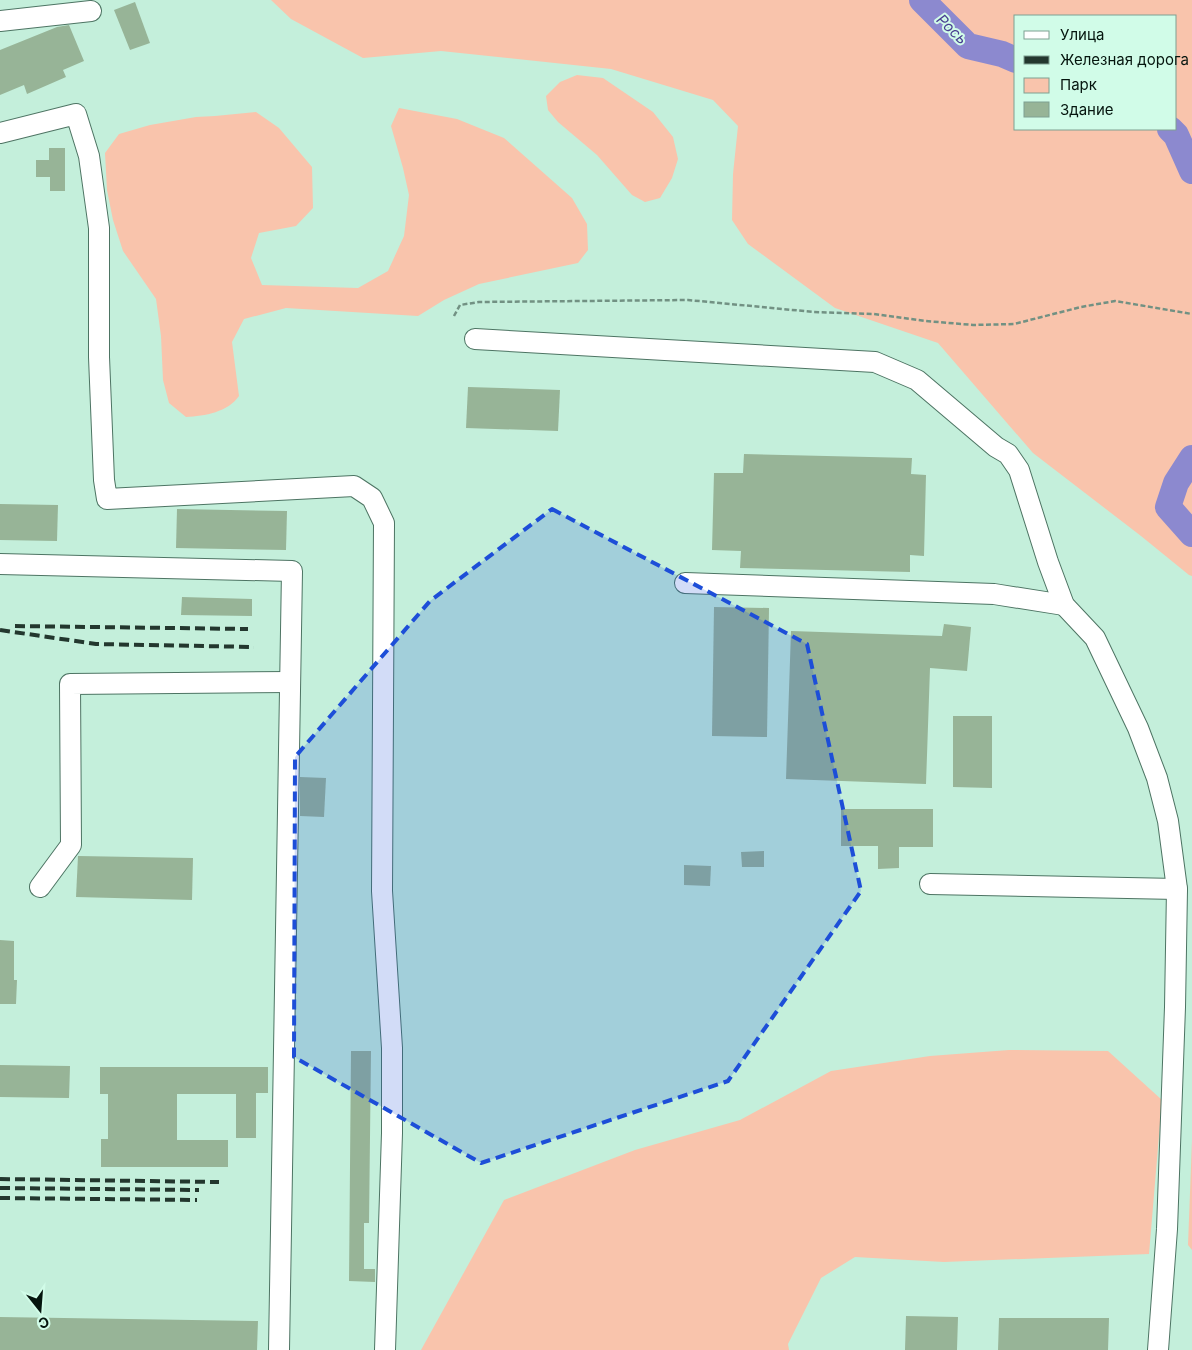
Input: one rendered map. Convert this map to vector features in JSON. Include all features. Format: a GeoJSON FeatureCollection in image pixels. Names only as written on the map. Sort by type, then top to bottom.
{"type":"FeatureCollection","features":[{"type":"Feature","properties":{"kind":"lane"},"geometry":{"type":"LineString","coordinates":[[0,21],[91,11]]}},
{"type":"Feature","properties":{"kind":"lane"},"geometry":{"type":"LineString","coordinates":[[0,133],[76,114],[89,156],[99,228],[99,357],[104,480],[108,499],[354,486],[372,498],[384,523],[382,892],[392,1048],[392,1114],[385,1350]]}},
{"type":"Feature","properties":{"kind":"lane"},"geometry":{"type":"LineString","coordinates":[[474,338],[875,362],[917,380],[996,447],[1008,454],[1019,470],[1048,562],[1064,605],[1095,638],[1138,728],[1156,778],[1168,821],[1177,889],[1176,1007],[1167,1228],[1158,1350]]}},
{"type":"Feature","properties":{"kind":"lane"},"geometry":{"type":"LineString","coordinates":[[0,564],[292,571],[279,1350]]}},
{"type":"Feature","properties":{"kind":"lane"},"geometry":{"type":"LineString","coordinates":[[685,583],[994,594],[1064,605]]}},
{"type":"Feature","properties":{"kind":"lane"},"geometry":{"type":"LineString","coordinates":[[40,887],[71,845],[70,684],[290,682]]}},
{"type":"Feature","properties":{"kind":"lane"},"geometry":{"type":"LineString","coordinates":[[930,884],[1177,889]]}},
{"type":"Feature","properties":{"kind":"path"},"geometry":{"type":"LineString","coordinates":[[454,316],[460,306],[479,302],[678,300],[814,312],[874,314],[973,325],[1014,324],[1081,307],[1115,301],[1192,314]]}},
{"type":"Feature","properties":{"kind":"highlighted area"},"geometry":{"type":"Polygon","coordinates":[[[552,509],[807,644],[861,891],[728,1081],[481,1163],[294,1057],[295,757],[430,601],[552,509]]]}},
{"type":"Feature","properties":{"kind":"green space"},"geometry":{"type":"Polygon","coordinates":[[[271,0],[1192,0],[1192,576],[1033,453],[938,343],[835,308],[748,244],[732,220],[733,174],[738,126],[713,100],[611,69],[441,51],[363,58],[291,19],[271,0]]]}},
{"type":"Feature","properties":{"kind":"green space"},"geometry":{"type":"Polygon","coordinates":[[[577,75],[603,78],[653,112],[673,137],[678,159],[672,178],[660,198],[645,202],[632,195],[597,155],[558,122],[548,110],[546,96],[560,82],[577,75]]]}},
{"type":"Feature","properties":{"kind":"green space"},"geometry":{"type":"Polygon","coordinates":[[[399,108],[457,119],[504,138],[572,198],[587,224],[588,250],[578,263],[479,284],[444,300],[418,316],[286,308],[244,319],[232,342],[239,396],[229,406],[216,412],[186,417],[169,403],[163,380],[161,336],[156,299],[123,251],[113,220],[107,190],[105,153],[119,134],[150,125],[196,117],[256,112],[279,128],[312,167],[313,208],[296,226],[259,233],[251,258],[262,285],[358,288],[388,271],[404,236],[409,195],[391,126],[399,108]]]}},
{"type":"Feature","properties":{"kind":"green space"},"geometry":{"type":"Polygon","coordinates":[[[1009,1050],[1108,1051],[1162,1100],[1149,1254],[944,1262],[855,1257],[821,1278],[788,1344],[789,1350],[421,1350],[504,1200],[635,1150],[740,1120],[831,1071],[930,1056],[1009,1050]]]}},
{"type":"Feature","properties":{"kind":"green space"},"geometry":{"type":"Polygon","coordinates":[[[1192,1140],[1192,1250],[1188,1245],[1192,1140]]]}},
{"type":"Feature","properties":{"kind":"building"},"geometry":{"type":"Polygon","coordinates":[[[135,2],[150,43],[130,50],[114,10],[135,2]]]}},
{"type":"Feature","properties":{"kind":"building"},"geometry":{"type":"Polygon","coordinates":[[[69,25],[84,61],[63,70],[66,77],[27,94],[24,85],[0,95],[0,50],[57,27],[69,25]]]}},
{"type":"Feature","properties":{"kind":"building"},"geometry":{"type":"Polygon","coordinates":[[[49,148],[65,148],[65,191],[50,191],[50,177],[36,177],[36,160],[49,160],[49,148]]]}},
{"type":"Feature","properties":{"kind":"building"},"geometry":{"type":"Polygon","coordinates":[[[468,387],[560,390],[558,431],[466,428],[468,387]]]}},
{"type":"Feature","properties":{"kind":"building"},"geometry":{"type":"Polygon","coordinates":[[[744,454],[912,458],[911,474],[926,475],[924,556],[910,555],[910,572],[740,568],[741,551],[712,550],[714,473],[743,473],[744,454]]]}},
{"type":"Feature","properties":{"kind":"building"},"geometry":{"type":"Polygon","coordinates":[[[0,504],[58,505],[57,541],[0,540],[0,504]]]}},
{"type":"Feature","properties":{"kind":"building"},"geometry":{"type":"Polygon","coordinates":[[[177,509],[287,511],[286,550],[176,548],[177,509]]]}},
{"type":"Feature","properties":{"kind":"building"},"geometry":{"type":"Polygon","coordinates":[[[182,597],[252,599],[252,616],[181,615],[182,597]]]}},
{"type":"Feature","properties":{"kind":"building"},"geometry":{"type":"Polygon","coordinates":[[[714,607],[769,608],[767,737],[712,736],[714,607]]]}},
{"type":"Feature","properties":{"kind":"building"},"geometry":{"type":"Polygon","coordinates":[[[944,624],[971,627],[967,671],[930,668],[926,784],[786,779],[791,631],[942,636],[944,624]]]}},
{"type":"Feature","properties":{"kind":"building"},"geometry":{"type":"Polygon","coordinates":[[[953,716],[992,716],[992,788],[953,787],[953,716]]]}},
{"type":"Feature","properties":{"kind":"building"},"geometry":{"type":"Polygon","coordinates":[[[300,777],[326,778],[324,817],[300,816],[300,777]]]}},
{"type":"Feature","properties":{"kind":"building"},"geometry":{"type":"Polygon","coordinates":[[[841,809],[933,809],[933,847],[899,847],[899,868],[878,869],[878,846],[841,846],[841,809]]]}},
{"type":"Feature","properties":{"kind":"building"},"geometry":{"type":"Polygon","coordinates":[[[764,851],[764,867],[742,867],[741,852],[764,851]]]}},
{"type":"Feature","properties":{"kind":"building"},"geometry":{"type":"Polygon","coordinates":[[[78,856],[193,858],[192,900],[76,897],[78,856]]]}},
{"type":"Feature","properties":{"kind":"building"},"geometry":{"type":"Polygon","coordinates":[[[684,865],[711,866],[710,886],[684,885],[684,865]]]}},
{"type":"Feature","properties":{"kind":"building"},"geometry":{"type":"Polygon","coordinates":[[[0,940],[14,941],[14,980],[17,980],[16,1004],[0,1004],[0,940]]]}},
{"type":"Feature","properties":{"kind":"building"},"geometry":{"type":"Polygon","coordinates":[[[351,1051],[371,1051],[369,1223],[364,1223],[364,1269],[375,1269],[375,1282],[349,1281],[351,1051]]]}},
{"type":"Feature","properties":{"kind":"building"},"geometry":{"type":"Polygon","coordinates":[[[0,1065],[70,1066],[69,1098],[0,1097],[0,1065]]]}},
{"type":"Feature","properties":{"kind":"building"},"geometry":{"type":"Polygon","coordinates":[[[100,1067],[268,1067],[268,1093],[256,1093],[256,1138],[236,1138],[236,1094],[177,1094],[177,1140],[228,1140],[228,1167],[101,1167],[101,1139],[108,1139],[108,1094],[100,1094],[100,1067]]]}},
{"type":"Feature","properties":{"kind":"building"},"geometry":{"type":"Polygon","coordinates":[[[906,1316],[958,1317],[957,1350],[905,1350],[906,1316]]]}},
{"type":"Feature","properties":{"kind":"building"},"geometry":{"type":"Polygon","coordinates":[[[0,1317],[258,1321],[257,1350],[0,1350],[0,1317]]]}},
{"type":"Feature","properties":{"kind":"building"},"geometry":{"type":"Polygon","coordinates":[[[999,1318],[1109,1318],[1108,1350],[998,1350],[999,1318]]]}},
{"type":"Feature","properties":{"kind":"waterway","name":"Рось"},"geometry":{"type":"LineString","coordinates":[[922,0],[968,46],[1002,54],[1014,59]]}},
{"type":"Feature","properties":{"kind":"waterway","name":"Рось"},"geometry":{"type":"LineString","coordinates":[[1171,130],[1176,135],[1192,171]]}},
{"type":"Feature","properties":{"kind":"waterway","name":"Рось"},"geometry":{"type":"LineString","coordinates":[[1192,458],[1176,483],[1168,507],[1192,534]]}},
{"type":"Feature","properties":{"kind":"railway"},"geometry":{"type":"LineString","coordinates":[[15,626],[248,629]]}},
{"type":"Feature","properties":{"kind":"railway"},"geometry":{"type":"LineString","coordinates":[[0,630],[96,644],[254,647]]}},
{"type":"Feature","properties":{"kind":"railway"},"geometry":{"type":"LineString","coordinates":[[0,1179],[219,1182]]}},
{"type":"Feature","properties":{"kind":"railway"},"geometry":{"type":"LineString","coordinates":[[0,1188],[199,1190]]}},
{"type":"Feature","properties":{"kind":"railway"},"geometry":{"type":"LineString","coordinates":[[0,1198],[197,1200]]}}]}
